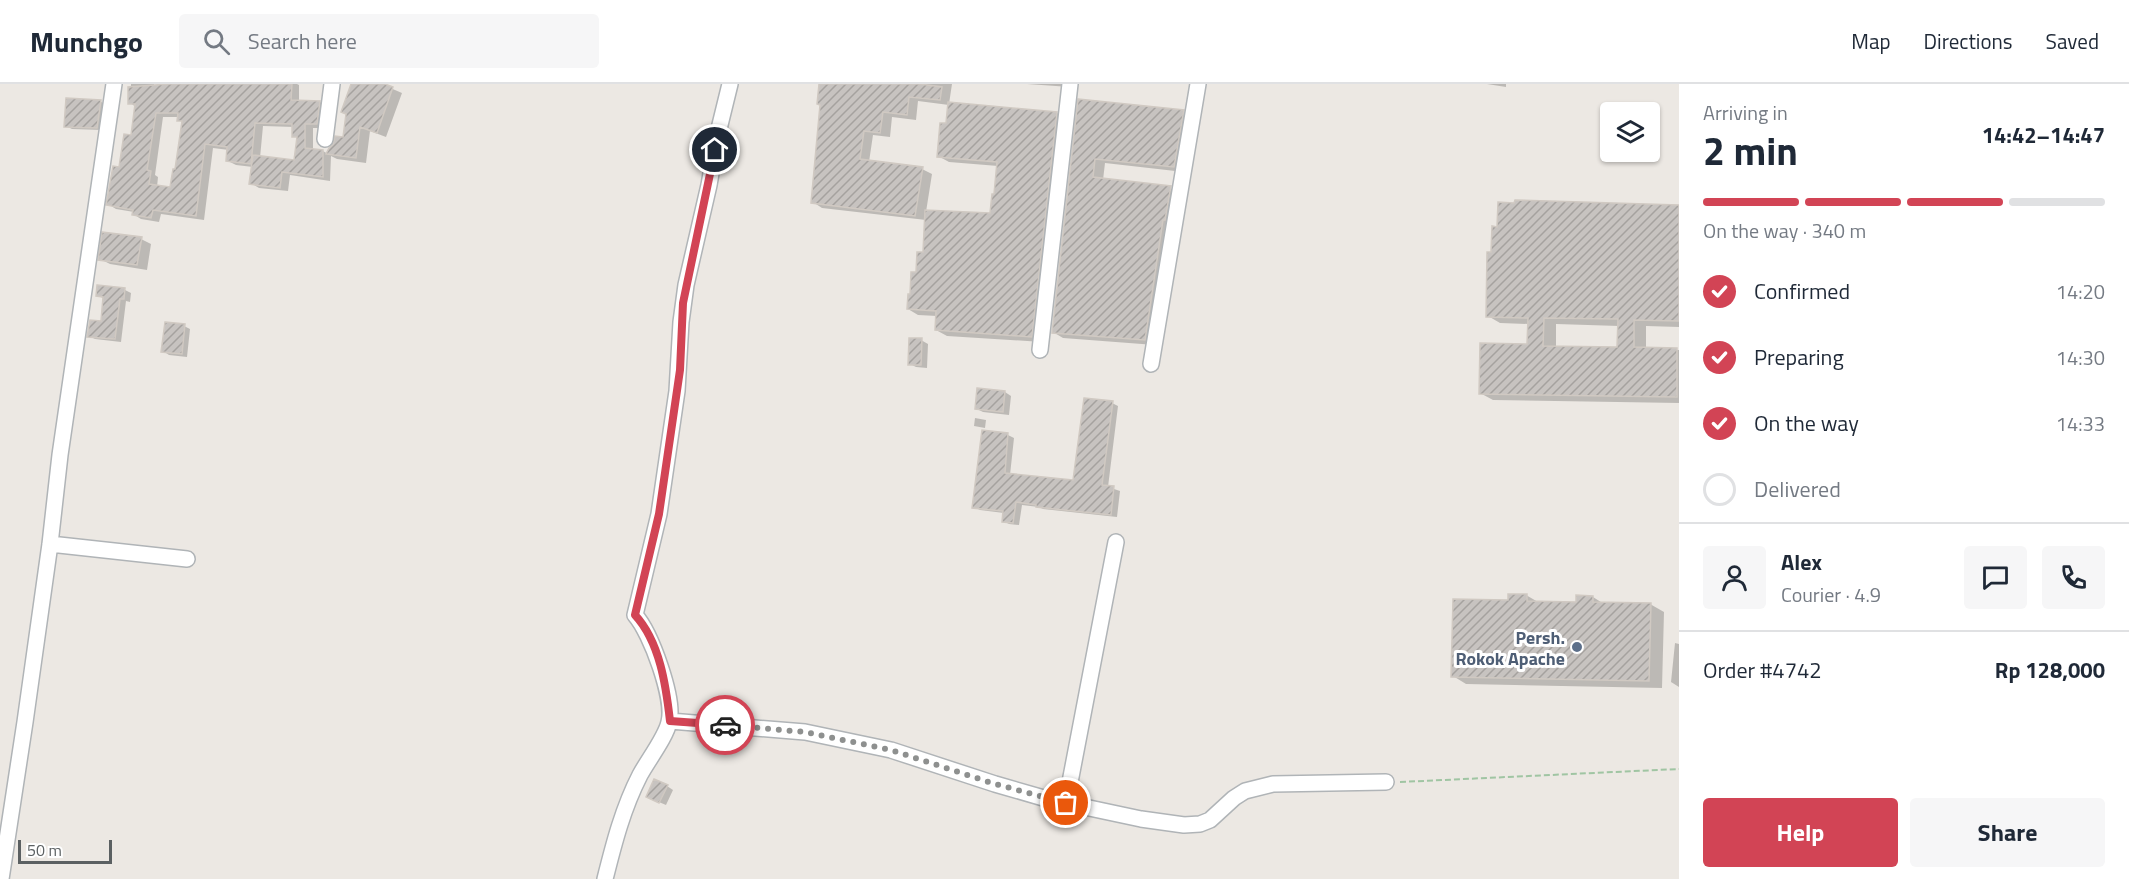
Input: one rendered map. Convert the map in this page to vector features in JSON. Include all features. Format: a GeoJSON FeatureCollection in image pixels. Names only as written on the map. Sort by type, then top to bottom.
{"type":"FeatureCollection","features":[{"type":"Feature","properties":{"kind":"street"},"geometry":{"type":"LineString","coordinates":[[1,879],[114,84]]}},
{"type":"Feature","properties":{"kind":"street"},"geometry":{"type":"LineString","coordinates":[[325,139],[332,84]]}},
{"type":"Feature","properties":{"kind":"street"},"geometry":{"type":"LineString","coordinates":[[605,879],[616,834],[627,803],[670,721],[667,693],[652,644],[635,615],[659,514],[677,391],[681,322],[686,285],[730,84]]}},
{"type":"Feature","properties":{"kind":"street"},"geometry":{"type":"LineString","coordinates":[[1040,350],[1070,84]]}},
{"type":"Feature","properties":{"kind":"street"},"geometry":{"type":"LineString","coordinates":[[1151,364],[1198,84]]}},
{"type":"Feature","properties":{"kind":"street"},"geometry":{"type":"LineString","coordinates":[[1066,803],[1116,542]]}},
{"type":"Feature","properties":{"kind":"street"},"geometry":{"type":"LineString","coordinates":[[50,544],[187,559]]}},
{"type":"Feature","properties":{"kind":"street"},"geometry":{"type":"LineString","coordinates":[[670,721],[805,732],[891,750],[995,784],[1066,803],[1141,819],[1192,826],[1210,820],[1234,798],[1256,787],[1273,784],[1386,782]]}},
{"type":"Feature","properties":{"kind":"path"},"geometry":{"type":"LineString","coordinates":[[1386,782],[1679,769]]}},
{"type":"Feature","properties":{"kind":"building"},"geometry":{"type":"Polygon","coordinates":[[[168,84],[292,84],[291,100],[320,101],[317,124],[305,124],[305,148],[323,150],[323,177],[282,172],[280,188],[249,184],[253,155],[294,160],[297,137],[292,137],[292,124],[255,123],[251,164],[226,161],[227,147],[205,144],[196,216],[153,210],[151,218],[132,215],[133,210],[106,205],[113,166],[119,167],[124,134],[131,135],[135,104],[128,104],[128,87],[168,84]],[[156,113],[147,170],[151,171],[149,184],[170,187],[182,121],[177,121],[178,113],[156,113]]]}},
{"type":"Feature","properties":{"kind":"building"},"geometry":{"type":"Polygon","coordinates":[[[351,84],[385,84],[393,87],[377,133],[360,127],[356,158],[326,154],[335,136],[343,137],[346,114],[341,112],[351,84]]]}},
{"type":"Feature","properties":{"kind":"building"},"geometry":{"type":"Polygon","coordinates":[[[819,84],[920,84],[942,87],[940,100],[909,97],[907,115],[883,112],[880,133],[864,131],[860,159],[923,167],[915,216],[811,203],[820,105],[817,104],[819,84]]]}},
{"type":"Feature","properties":{"kind":"building"},"geometry":{"type":"Polygon","coordinates":[[[66,98],[101,100],[97,128],[64,127],[66,98]]]}},
{"type":"Feature","properties":{"kind":"building"},"geometry":{"type":"Polygon","coordinates":[[[1078,99],[1184,110],[1174,167],[1095,159],[1093,177],[1171,186],[1165,220],[1163,220],[1145,340],[1052,333],[1078,99]]]}},
{"type":"Feature","properties":{"kind":"building"},"geometry":{"type":"Polygon","coordinates":[[[948,102],[1057,112],[1032,337],[935,330],[936,311],[907,309],[911,272],[916,272],[917,252],[923,252],[925,210],[990,213],[992,194],[994,194],[997,162],[937,157],[940,123],[946,123],[948,102]]]}},
{"type":"Feature","properties":{"kind":"building"},"geometry":{"type":"Polygon","coordinates":[[[1515,200],[1679,205],[1679,321],[1634,320],[1634,347],[1677,348],[1677,397],[1479,394],[1480,343],[1527,344],[1528,318],[1486,317],[1487,252],[1491,252],[1492,226],[1497,227],[1498,202],[1514,203],[1515,200]],[[1544,318],[1543,346],[1617,347],[1618,319],[1544,318]]]}},
{"type":"Feature","properties":{"kind":"building"},"geometry":{"type":"Polygon","coordinates":[[[102,232],[142,237],[137,265],[98,260],[102,232]]]}},
{"type":"Feature","properties":{"kind":"building"},"geometry":{"type":"Polygon","coordinates":[[[97,285],[125,288],[124,299],[120,299],[115,339],[87,337],[90,320],[101,321],[103,297],[96,296],[97,285]]]}},
{"type":"Feature","properties":{"kind":"building"},"geometry":{"type":"Polygon","coordinates":[[[165,322],[185,324],[182,354],[161,352],[165,322]]]}},
{"type":"Feature","properties":{"kind":"building"},"geometry":{"type":"Polygon","coordinates":[[[909,338],[922,338],[921,365],[908,365],[909,338]]]}},
{"type":"Feature","properties":{"kind":"building"},"geometry":{"type":"Polygon","coordinates":[[[977,388],[1005,391],[1003,412],[975,409],[977,388]]]}},
{"type":"Feature","properties":{"kind":"building"},"geometry":{"type":"Polygon","coordinates":[[[1084,398],[1113,401],[1102,485],[1114,486],[1111,515],[1036,507],[1036,505],[1016,502],[1013,523],[1002,522],[1003,511],[972,508],[982,430],[1008,433],[1005,473],[1073,480],[1084,398]]]}},
{"type":"Feature","properties":{"kind":"building"},"geometry":{"type":"Polygon","coordinates":[[[1508,594],[1527,594],[1527,601],[1576,602],[1576,595],[1593,596],[1593,602],[1651,603],[1649,681],[1451,677],[1453,599],[1508,600],[1508,594]]]}},
{"type":"Feature","properties":{"kind":"building"},"geometry":{"type":"Polygon","coordinates":[[[654,779],[668,785],[659,803],[646,797],[654,779]]]}},
{"type":"Feature","properties":{"kind":"way so far"},"geometry":{"type":"LineString","coordinates":[[725,725],[805,732],[891,750],[995,784],[1066,803]]}},
{"type":"Feature","properties":{"kind":"place","name":"Persh. Rokok Apache"},"geometry":{"type":"Point","coordinates":[1577,647]}},
{"type":"Feature","properties":{"kind":"route"},"geometry":{"type":"LineString","coordinates":[[715,150],[683,303],[680,370],[659,514],[635,615],[652,644],[667,693],[670,721],[725,725]]}}]}
